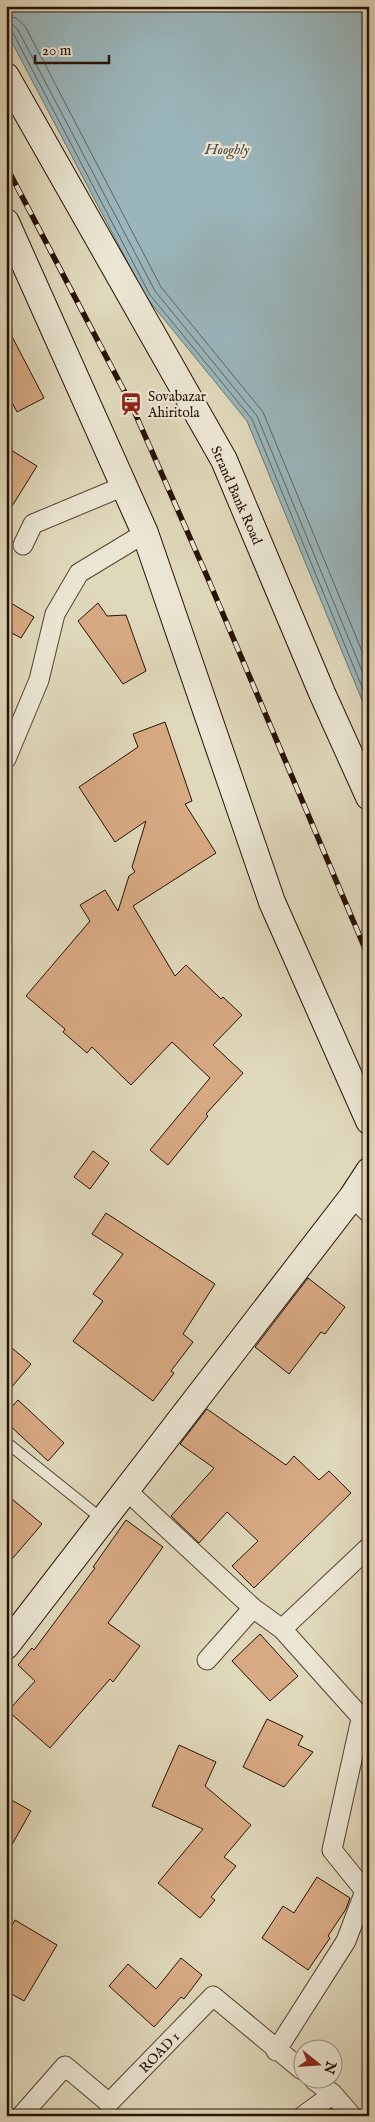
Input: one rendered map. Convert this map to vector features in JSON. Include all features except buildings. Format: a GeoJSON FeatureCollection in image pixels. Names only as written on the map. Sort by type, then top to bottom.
{"type":"FeatureCollection","features":[{"type":"Feature","properties":{"kind":"main road","name":"Strand Bank Road"},"geometry":{"type":"LineString","coordinates":[[6,76],[224,460],[322,693],[369,797]]}},
{"type":"Feature","properties":{"kind":"main road"},"geometry":{"type":"LineString","coordinates":[[6,222],[145,532],[272,902],[368,1119]]}},
{"type":"Feature","properties":{"kind":"main road"},"geometry":{"type":"LineString","coordinates":[[6,1646],[125,1489],[361,1205],[369,1171]]}},
{"type":"Feature","properties":{"kind":"street"},"geometry":{"type":"LineString","coordinates":[[24,545],[33,524],[124,486]]}},
{"type":"Feature","properties":{"kind":"street"},"geometry":{"type":"LineString","coordinates":[[6,759],[39,680],[55,614],[79,573],[145,532]]}},
{"type":"Feature","properties":{"kind":"street"},"geometry":{"type":"LineString","coordinates":[[125,1489],[253,1608],[282,1628],[365,1723],[332,1850],[365,1891],[346,1941],[276,2051]]}},
{"type":"Feature","properties":{"kind":"street"},"geometry":{"type":"LineString","coordinates":[[282,1628],[369,1547]]}},
{"type":"Feature","properties":{"kind":"street"},"geometry":{"type":"LineString","coordinates":[[207,1660],[253,1608]]}},
{"type":"Feature","properties":{"kind":"street","name":"ROAD 1"},"geometry":{"type":"LineString","coordinates":[[21,2116],[65,2066],[109,2103],[214,1996],[276,2051],[292,2063]]}},
{"type":"Feature","properties":{"kind":"street"},"geometry":{"type":"LineString","coordinates":[[328,2090],[352,2116]]}},
{"type":"Feature","properties":{"kind":"street"},"geometry":{"type":"LineString","coordinates":[[303,2116],[333,2094]]}},
{"type":"Feature","properties":{"kind":"lane"},"geometry":{"type":"LineString","coordinates":[[6,1442],[102,1519]]}},
{"type":"Feature","properties":{"kind":"water","name":"Hooghly"},"geometry":{"type":"Polygon","coordinates":[[[6,6],[369,6],[369,717],[247,421],[146,297],[6,31],[6,6]]]}},
{"type":"Feature","properties":{"kind":"railway"},"geometry":{"type":"LineString","coordinates":[[6,166],[131,404],[206,574],[369,958]]}},
{"type":"Feature","properties":{"kind":"place","name":"Sovabazar Ahiritola"},"geometry":{"type":"Point","coordinates":[131,404]}}]}
